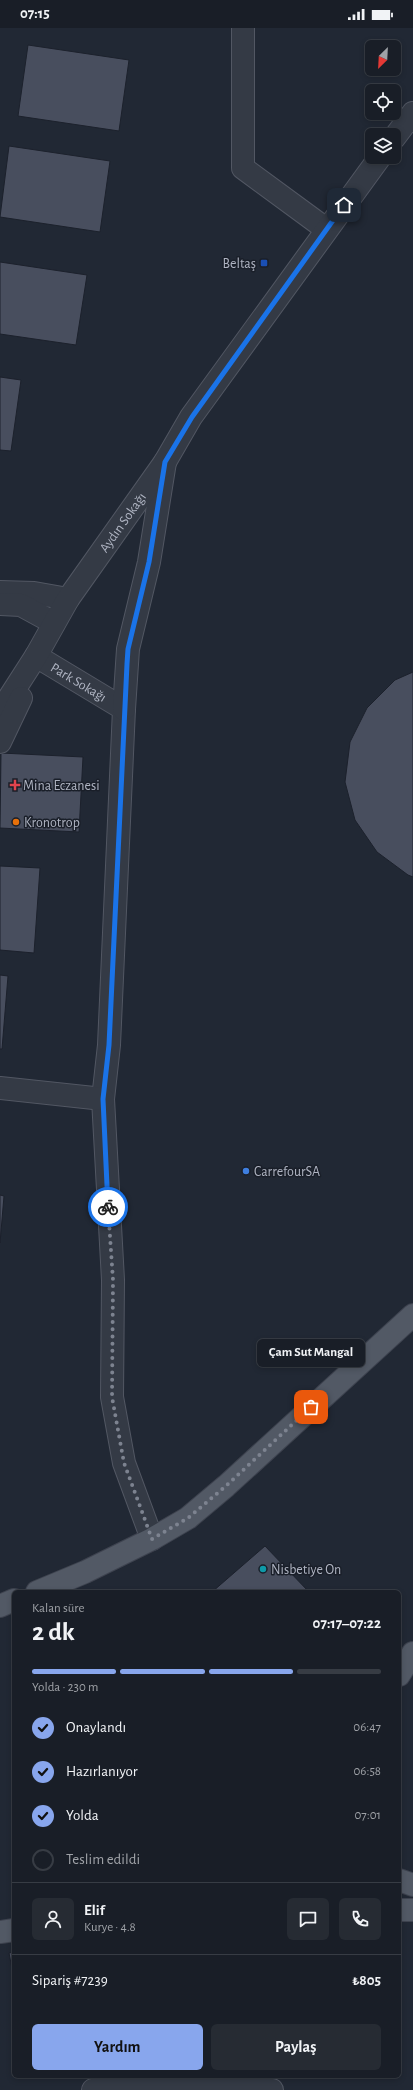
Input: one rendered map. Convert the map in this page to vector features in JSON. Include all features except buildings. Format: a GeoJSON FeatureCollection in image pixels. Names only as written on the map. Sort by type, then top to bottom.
{"type":"FeatureCollection","features":[{"type":"Feature","properties":{"kind":"main road"},"geometry":{"type":"LineString","coordinates":[[42,1590],[85,1572],[152,1539],[188,1518],[226,1486],[413,1315]]}},
{"type":"Feature","properties":{"kind":"main road"},"geometry":{"type":"LineString","coordinates":[[0,1606],[12,1601]]}},
{"type":"Feature","properties":{"kind":"main road"},"geometry":{"type":"LineString","coordinates":[[401,1671],[413,1653]]}},
{"type":"Feature","properties":{"kind":"main road"},"geometry":{"type":"LineString","coordinates":[[401,1881],[413,1886]]}},
{"type":"Feature","properties":{"kind":"main road"},"geometry":{"type":"LineString","coordinates":[[401,1910],[413,1910]]}},
{"type":"Feature","properties":{"kind":"main road"},"geometry":{"type":"LineString","coordinates":[[0,1932],[12,1930]]}},
{"type":"Feature","properties":{"kind":"street"},"geometry":{"type":"LineString","coordinates":[[243,28],[243,168],[326,229]]}},
{"type":"Feature","properties":{"kind":"street"},"geometry":{"type":"LineString","coordinates":[[401,129],[413,113]]}},
{"type":"Feature","properties":{"kind":"street","name":"Aydın Sokağı"},"geometry":{"type":"LineString","coordinates":[[0,712],[36,656],[68,599],[165,462],[192,417],[326,229],[375,164]]}},
{"type":"Feature","properties":{"kind":"street"},"geometry":{"type":"LineString","coordinates":[[152,1539],[124,1463],[112,1397],[113,1280],[103,1099],[109,1045],[128,649],[149,562],[165,462]]}},
{"type":"Feature","properties":{"kind":"street"},"geometry":{"type":"LineString","coordinates":[[0,592],[34,593],[68,599]]}},
{"type":"Feature","properties":{"kind":"street"},"geometry":{"type":"LineString","coordinates":[[0,604],[21,605],[54,623]]}},
{"type":"Feature","properties":{"kind":"street","name":"Aydın Sokağı"},"geometry":{"type":"LineString","coordinates":[[0,742],[18,706],[36,656]]}},
{"type":"Feature","properties":{"kind":"street","name":"Park Sokağı"},"geometry":{"type":"LineString","coordinates":[[36,656],[124,709]]}},
{"type":"Feature","properties":{"kind":"street"},"geometry":{"type":"LineString","coordinates":[[0,1088],[103,1099]]}},
{"type":"Feature","properties":{"kind":"street"},"geometry":{"type":"LineString","coordinates":[[93,2090],[159,2080],[272,2090]]}},
{"type":"Feature","properties":{"kind":"way so far"},"geometry":{"type":"LineString","coordinates":[[108,1207],[113,1280],[112,1397],[124,1463],[152,1539],[188,1518],[226,1486],[311,1407]]}},
{"type":"Feature","properties":{"kind":"place","name":"Beltaş"},"geometry":{"type":"Point","coordinates":[264,263]}},
{"type":"Feature","properties":{"kind":"place","name":"Mina Eczanesi"},"geometry":{"type":"Point","coordinates":[15,785]}},
{"type":"Feature","properties":{"kind":"place","name":"Kronotrop"},"geometry":{"type":"Point","coordinates":[16,822]}},
{"type":"Feature","properties":{"kind":"place","name":"CarrefourSA"},"geometry":{"type":"Point","coordinates":[246,1171]}},
{"type":"Feature","properties":{"kind":"place","name":"Çam Sut Mangal"},"geometry":{"type":"Point","coordinates":[311,1407]}},
{"type":"Feature","properties":{"kind":"place","name":"Nisbetiye On"},"geometry":{"type":"Point","coordinates":[263,1569]}},
{"type":"Feature","properties":{"kind":"route"},"geometry":{"type":"LineString","coordinates":[[108,1207],[103,1099],[109,1045],[123,725],[128,649],[149,562],[165,462],[192,417],[344,205]]}}]}
